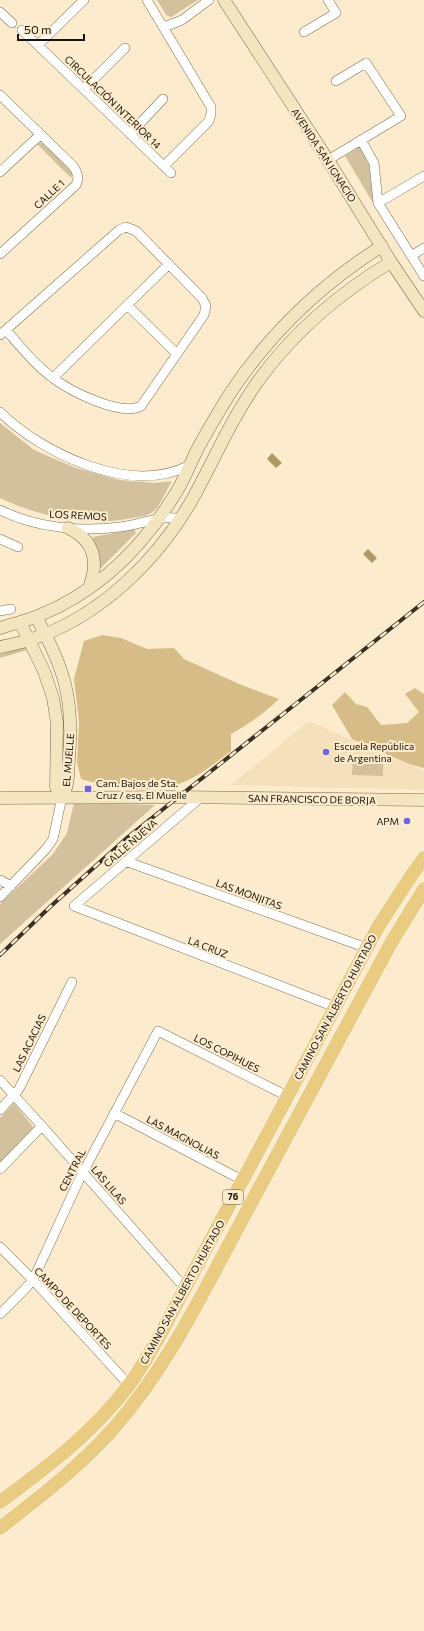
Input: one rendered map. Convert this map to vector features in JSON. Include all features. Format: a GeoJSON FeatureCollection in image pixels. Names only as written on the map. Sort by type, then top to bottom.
{"type":"FeatureCollection","features":[{"type":"Feature","properties":{"kind":"main road","name":"CAMINO SAN ALBERTO HURTADO"},"geometry":{"type":"LineString","coordinates":[[0,1502],[71,1447],[98,1421],[129,1385],[149,1354],[185,1288],[367,948],[394,901],[424,858]]}},
{"type":"Feature","properties":{"kind":"main road","name":"CAMINO SAN ALBERTO HURTADO"},"geometry":{"type":"LineString","coordinates":[[0,1528],[65,1477],[89,1454],[114,1428],[137,1400],[163,1363],[203,1292],[391,943],[424,889]]}},
{"type":"Feature","properties":{"kind":"street"},"geometry":{"type":"LineString","coordinates":[[38,45],[84,0]]}},
{"type":"Feature","properties":{"kind":"street"},"geometry":{"type":"LineString","coordinates":[[147,0],[211,107],[212,114],[209,121],[164,166]]}},
{"type":"Feature","properties":{"kind":"street"},"geometry":{"type":"LineString","coordinates":[[164,27],[182,20],[210,0]]}},
{"type":"Feature","properties":{"kind":"street","name":"AVENIDA SAN IGNACIO"},"geometry":{"type":"LineString","coordinates":[[224,0],[328,160],[391,262],[424,311]]}},
{"type":"Feature","properties":{"kind":"street"},"geometry":{"type":"LineString","coordinates":[[304,32],[336,13],[328,0]]}},
{"type":"Feature","properties":{"kind":"street"},"geometry":{"type":"LineString","coordinates":[[0,12],[12,23]]}},
{"type":"Feature","properties":{"kind":"street","name":"CIRCULACIÓN INTERIOR 14"},"geometry":{"type":"LineString","coordinates":[[22,30],[171,173]]}},
{"type":"Feature","properties":{"kind":"street"},"geometry":{"type":"LineString","coordinates":[[84,90],[125,48]]}},
{"type":"Feature","properties":{"kind":"street"},"geometry":{"type":"LineString","coordinates":[[328,160],[401,116],[366,63],[336,81]]}},
{"type":"Feature","properties":{"kind":"street","name":"CALLE 1"},"geometry":{"type":"LineString","coordinates":[[0,96],[76,170],[78,181],[76,185],[0,254]]}},
{"type":"Feature","properties":{"kind":"street"},"geometry":{"type":"LineString","coordinates":[[130,134],[163,99]]}},
{"type":"Feature","properties":{"kind":"street"},"geometry":{"type":"LineString","coordinates":[[0,172],[40,134]]}},
{"type":"Feature","properties":{"kind":"street"},"geometry":{"type":"LineString","coordinates":[[361,140],[374,163],[378,203],[424,276]]}},
{"type":"Feature","properties":{"kind":"street"},"geometry":{"type":"LineString","coordinates":[[378,203],[424,176]]}},
{"type":"Feature","properties":{"kind":"street"},"geometry":{"type":"LineString","coordinates":[[126,227],[133,228],[202,298],[206,306],[204,316],[141,406],[134,409],[124,409],[96,401],[73,390],[53,378],[3,333],[121,229],[126,227]]}},
{"type":"Feature","properties":{"kind":"street"},"geometry":{"type":"LineString","coordinates":[[0,628],[36,617],[64,604],[89,588],[124,559],[141,542],[159,519],[177,490],[210,426],[242,376],[262,349],[290,318],[332,281],[382,246]]}},
{"type":"Feature","properties":{"kind":"street"},"geometry":{"type":"LineString","coordinates":[[411,256],[424,248]]}},
{"type":"Feature","properties":{"kind":"street"},"geometry":{"type":"LineString","coordinates":[[0,647],[30,640],[79,617],[114,592],[153,554],[181,518],[228,429],[256,385],[273,362],[301,330],[346,291],[391,262]]}},
{"type":"Feature","properties":{"kind":"street"},"geometry":{"type":"LineString","coordinates":[[53,378],[169,264]]}},
{"type":"Feature","properties":{"kind":"street"},"geometry":{"type":"LineString","coordinates":[[126,305],[177,354]]}},
{"type":"Feature","properties":{"kind":"street"},"geometry":{"type":"LineString","coordinates":[[290,318],[294,325],[301,330]]}},
{"type":"Feature","properties":{"kind":"street"},"geometry":{"type":"LineString","coordinates":[[242,376],[250,378],[256,385]]}},
{"type":"Feature","properties":{"kind":"street"},"geometry":{"type":"LineString","coordinates":[[0,412],[20,430],[45,447],[70,459],[91,466],[125,473],[154,475],[175,472],[190,465]]}},
{"type":"Feature","properties":{"kind":"street","name":"LOS REMOS"},"geometry":{"type":"LineString","coordinates":[[0,510],[38,523],[68,528],[87,529],[119,527],[159,519],[181,518]]}},
{"type":"Feature","properties":{"kind":"street"},"geometry":{"type":"LineString","coordinates":[[68,528],[82,536],[88,542],[92,550],[94,567],[89,588]]}},
{"type":"Feature","properties":{"kind":"street"},"geometry":{"type":"LineString","coordinates":[[0,539],[18,547]]}},
{"type":"Feature","properties":{"kind":"street"},"geometry":{"type":"LineString","coordinates":[[0,611],[11,609]]}},
{"type":"Feature","properties":{"kind":"street","name":"EL MUELLE"},"geometry":{"type":"LineString","coordinates":[[20,622],[44,671],[53,698],[57,734],[56,787],[62,797],[67,790],[71,736],[70,704],[60,667],[36,617]]}},
{"type":"Feature","properties":{"kind":"street"},"geometry":{"type":"LineString","coordinates":[[0,897],[46,850],[53,839],[62,797]]}},
{"type":"Feature","properties":{"kind":"street","name":"SAN FRANCISCO DE BORJA"},"geometry":{"type":"LineString","coordinates":[[0,798],[62,797],[424,800]]}},
{"type":"Feature","properties":{"kind":"street","name":"CALLE NUEVA"},"geometry":{"type":"LineString","coordinates":[[74,906],[200,798]]}},
{"type":"Feature","properties":{"kind":"street","name":"LAS MONJITAS"},"geometry":{"type":"LineString","coordinates":[[125,862],[367,948]]}},
{"type":"Feature","properties":{"kind":"street"},"geometry":{"type":"LineString","coordinates":[[0,880],[11,886]]}},
{"type":"Feature","properties":{"kind":"street","name":"LA CRUZ"},"geometry":{"type":"LineString","coordinates":[[74,906],[335,1007]]}},
{"type":"Feature","properties":{"kind":"street","name":"LAS ACACIAS"},"geometry":{"type":"LineString","coordinates":[[0,1110],[19,1090],[72,982]]}},
{"type":"Feature","properties":{"kind":"street","name":"LOS COPIHUES"},"geometry":{"type":"LineString","coordinates":[[158,1031],[287,1096]]}},
{"type":"Feature","properties":{"kind":"street","name":"CENTRAL"},"geometry":{"type":"LineString","coordinates":[[0,1314],[33,1280],[83,1172],[158,1031]]}},
{"type":"Feature","properties":{"kind":"street","name":"LAS LILAS"},"geometry":{"type":"LineString","coordinates":[[0,1080],[185,1288]]}},
{"type":"Feature","properties":{"kind":"street","name":"LAS MAGNOLIAS"},"geometry":{"type":"LineString","coordinates":[[114,1113],[242,1180]]}},
{"type":"Feature","properties":{"kind":"street"},"geometry":{"type":"LineString","coordinates":[[0,1169],[42,1126]]}},
{"type":"Feature","properties":{"kind":"street","name":"CAMPO DE DEPORTES"},"geometry":{"type":"LineString","coordinates":[[0,1247],[33,1280],[129,1385]]}},
{"type":"Feature","properties":{"kind":"shaded area"},"geometry":{"type":"Polygon","coordinates":[[[157,0],[198,0],[171,17],[166,15],[157,0]]]}},
{"type":"Feature","properties":{"kind":"shaded area"},"geometry":{"type":"Polygon","coordinates":[[[43,143],[73,173],[71,178],[37,144],[43,143]]]}},
{"type":"Feature","properties":{"kind":"shaded area"},"geometry":{"type":"Polygon","coordinates":[[[358,148],[361,149],[369,165],[373,203],[345,156],[358,148]]]}},
{"type":"Feature","properties":{"kind":"shaded area"},"geometry":{"type":"Polygon","coordinates":[[[0,423],[34,450],[76,468],[119,480],[155,483],[172,481],[162,500],[150,514],[115,521],[81,521],[48,515],[15,505],[0,498],[0,423]]]}},
{"type":"Feature","properties":{"kind":"shaded area"},"geometry":{"type":"Polygon","coordinates":[[[272,453],[282,463],[276,468],[267,459],[272,453]]]}},
{"type":"Feature","properties":{"kind":"shaded area"},"geometry":{"type":"Polygon","coordinates":[[[134,529],[136,533],[101,568],[98,565],[93,537],[134,529]]]}},
{"type":"Feature","properties":{"kind":"shaded area"},"geometry":{"type":"Polygon","coordinates":[[[368,549],[377,558],[372,563],[363,554],[368,549]]]}},
{"type":"Feature","properties":{"kind":"shaded area"},"geometry":{"type":"Polygon","coordinates":[[[102,635],[121,638],[147,649],[174,648],[184,659],[239,684],[279,699],[256,718],[231,734],[231,751],[204,771],[181,783],[167,787],[138,789],[109,786],[81,779],[77,763],[79,721],[74,679],[84,641],[102,635]]]}},
{"type":"Feature","properties":{"kind":"shaded area"},"geometry":{"type":"Polygon","coordinates":[[[24,645],[27,650],[0,658],[0,652],[24,645]]]}},
{"type":"Feature","properties":{"kind":"shaded area"},"geometry":{"type":"Polygon","coordinates":[[[415,688],[424,694],[424,768],[409,764],[352,739],[332,705],[345,692],[356,704],[367,707],[381,725],[407,723],[419,712],[405,694],[415,688]]]}},
{"type":"Feature","properties":{"kind":"shaded area","name":"Escuela República de Argentina"},"geometry":{"type":"Polygon","coordinates":[[[309,721],[424,771],[424,790],[231,785],[309,721]]]}},
{"type":"Feature","properties":{"kind":"shaded area"},"geometry":{"type":"Polygon","coordinates":[[[353,756],[383,757],[383,776],[352,775],[353,756]]]}},
{"type":"Feature","properties":{"kind":"shaded area"},"geometry":{"type":"Polygon","coordinates":[[[74,803],[155,805],[0,944],[0,904],[53,854],[67,833],[74,803]]]}},
{"type":"Feature","properties":{"kind":"shaded area"},"geometry":{"type":"Polygon","coordinates":[[[14,1103],[34,1128],[0,1162],[0,1118],[14,1103]]]}},
{"type":"Feature","properties":{"kind":"railway"},"geometry":{"type":"LineString","coordinates":[[0,955],[51,906],[128,837],[424,602]]}},
{"type":"Feature","properties":{"kind":"place","name":"Escuela República de Argentina"},"geometry":{"type":"Point","coordinates":[326,752]}},
{"type":"Feature","properties":{"kind":"place","name":"Cam. Bajos de Sta. Cruz / esq. El Muelle"},"geometry":{"type":"Point","coordinates":[88,789]}},
{"type":"Feature","properties":{"kind":"place","name":"APM"},"geometry":{"type":"Point","coordinates":[407,821]}}]}
